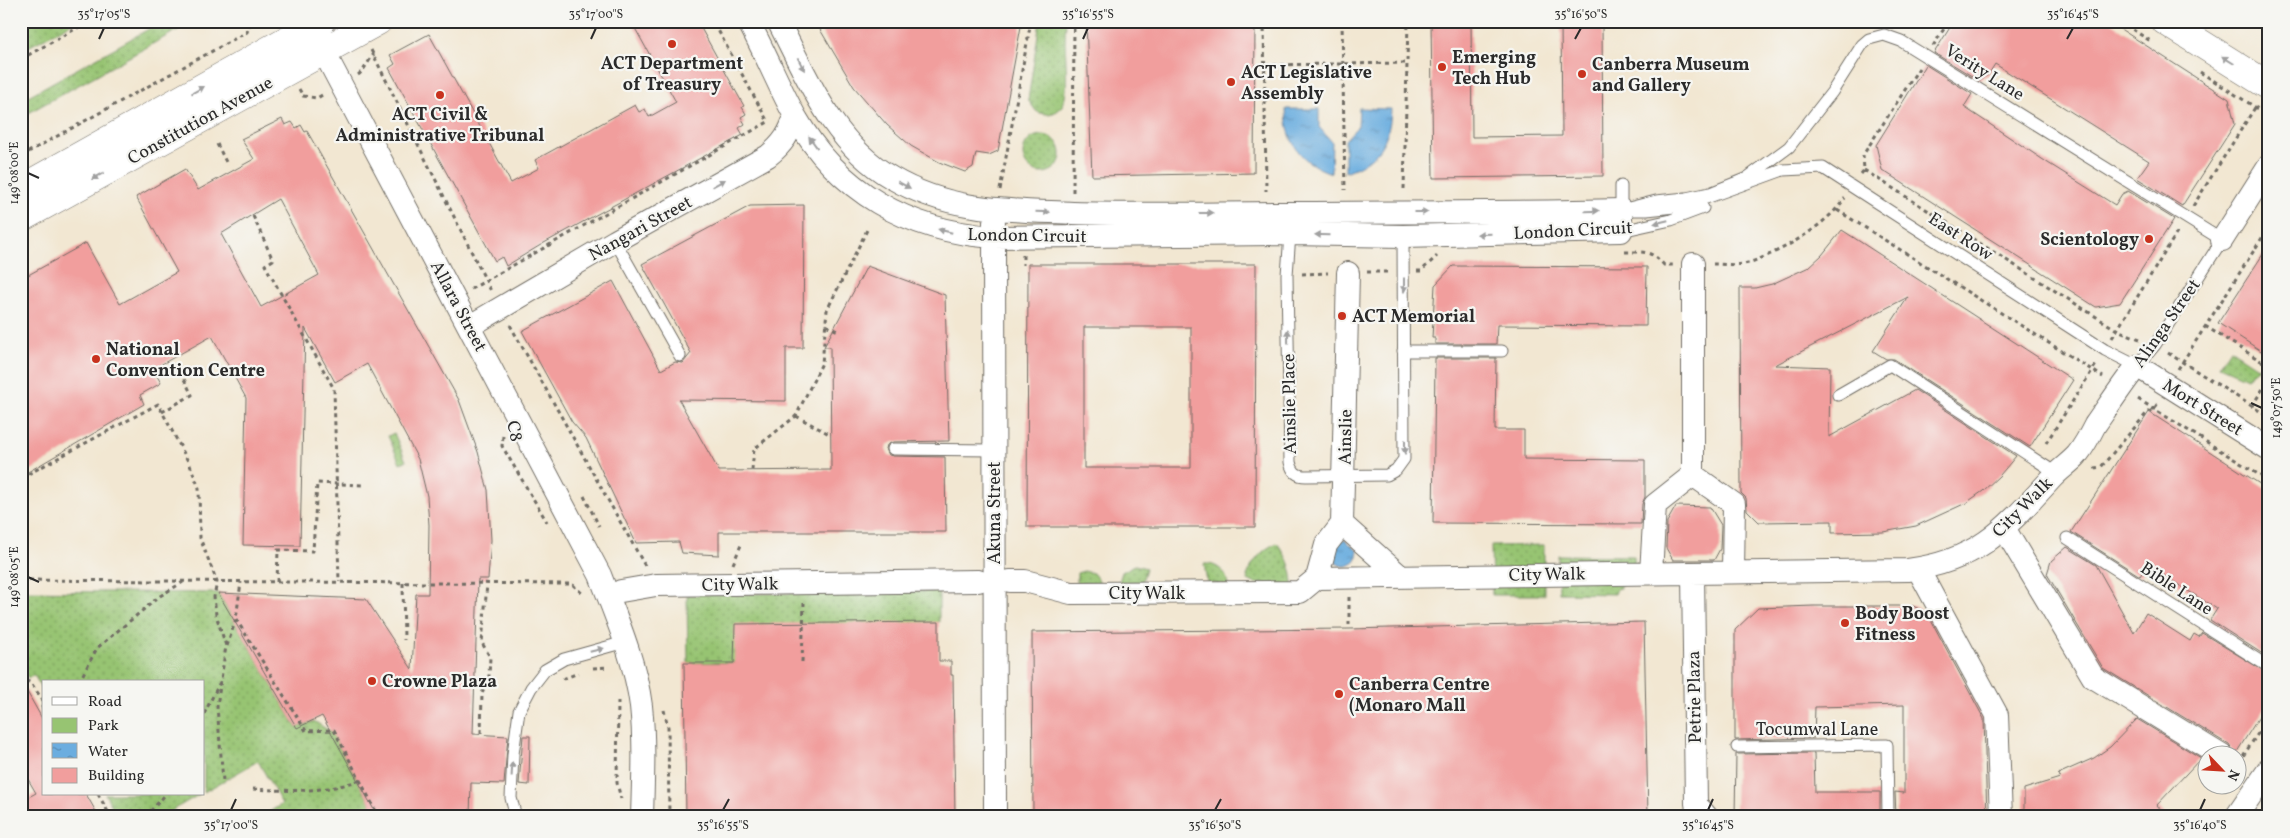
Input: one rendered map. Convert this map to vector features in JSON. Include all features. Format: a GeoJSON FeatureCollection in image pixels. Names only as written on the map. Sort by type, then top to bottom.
{"type":"FeatureCollection","features":[{"type":"Feature","properties":{"kind":"main road","name":"Constitution Avenue"},"geometry":{"type":"LineString","coordinates":[[21,218],[378,21]]}},
{"type":"Feature","properties":{"kind":"main road"},"geometry":{"type":"LineString","coordinates":[[2166,21],[2262,97]]}},
{"type":"Feature","properties":{"kind":"main road","name":"Constitution Avenue"},"geometry":{"type":"LineString","coordinates":[[21,189],[313,23]]}},
{"type":"Feature","properties":{"kind":"street","name":"London Circuit"},"geometry":{"type":"LineString","coordinates":[[748,21],[795,116],[829,163],[849,182],[885,208],[934,228],[957,234],[993,237],[1290,234],[1403,236],[1621,221]]}},
{"type":"Feature","properties":{"kind":"street","name":"London Circuit"},"geometry":{"type":"LineString","coordinates":[[778,21],[832,123],[855,150],[890,177],[937,199],[962,206],[997,201],[1104,214],[1368,212],[1621,221]]}},
{"type":"Feature","properties":{"kind":"street","name":"Allara Street"},"geometry":{"type":"LineString","coordinates":[[313,23],[324,51],[600,575],[605,594],[625,642],[641,705],[644,751],[642,817]]}},
{"type":"Feature","properties":{"kind":"street","name":"Nangari Street"},"geometry":{"type":"LineString","coordinates":[[470,326],[615,241],[768,156],[786,140],[795,116]]}},
{"type":"Feature","properties":{"kind":"street","name":"Alinga Street"},"geometry":{"type":"LineString","coordinates":[[2222,240],[2269,166]]}},
{"type":"Feature","properties":{"kind":"street","name":"Akuna Street"},"geometry":{"type":"LineString","coordinates":[[995,817],[993,237],[997,201]]}},
{"type":"Feature","properties":{"kind":"street"},"geometry":{"type":"LineString","coordinates":[[1290,234],[1300,224],[1318,212]]}},
{"type":"Feature","properties":{"kind":"street"},"geometry":{"type":"LineString","coordinates":[[1368,212],[1403,236]]}},
{"type":"Feature","properties":{"kind":"street"},"geometry":{"type":"LineString","coordinates":[[1693,264],[1693,475]]}},
{"type":"Feature","properties":{"kind":"street","name":"Ainslie"},"geometry":{"type":"LineString","coordinates":[[1342,524],[1345,475],[1348,272]]}},
{"type":"Feature","properties":{"kind":"street","name":"Alinga Street"},"geometry":{"type":"LineString","coordinates":[[2056,473],[2077,454],[2120,387],[2137,366]]}},
{"type":"Feature","properties":{"kind":"street","name":"Mort Street"},"geometry":{"type":"LineString","coordinates":[[2137,366],[2269,448]]}},
{"type":"Feature","properties":{"kind":"street","name":"City Walk"},"geometry":{"type":"LineString","coordinates":[[1010,581],[1025,581],[1071,593],[1300,592],[1317,578],[1918,569],[1955,560],[1982,545],[2004,528],[2056,473]]}},
{"type":"Feature","properties":{"kind":"street"},"geometry":{"type":"LineString","coordinates":[[1693,475],[1734,504],[1733,572]]}},
{"type":"Feature","properties":{"kind":"street"},"geometry":{"type":"LineString","coordinates":[[1651,573],[1655,505],[1693,475]]}},
{"type":"Feature","properties":{"kind":"street"},"geometry":{"type":"LineString","coordinates":[[1317,578],[1326,545],[1342,524],[1400,576]]}},
{"type":"Feature","properties":{"kind":"street"},"geometry":{"type":"LineString","coordinates":[[2004,528],[2093,677],[2214,746]]}},
{"type":"Feature","properties":{"kind":"street"},"geometry":{"type":"LineString","coordinates":[[1918,569],[1997,715],[2001,817]]}},
{"type":"Feature","properties":{"kind":"street","name":"Petrie Plaza"},"geometry":{"type":"LineString","coordinates":[[1693,573],[1696,804],[1707,817]]}},
{"type":"Feature","properties":{"kind":"street","name":"City Walk"},"geometry":{"type":"LineString","coordinates":[[605,594],[656,585],[978,581]]}},
{"type":"Feature","properties":{"kind":"street"},"geometry":{"type":"LineString","coordinates":[[2236,817],[2269,769]]}},
{"type":"Feature","properties":{"kind":"lane","name":"Verity Lane"},"geometry":{"type":"LineString","coordinates":[[1621,221],[1656,201],[1710,193],[1747,178],[1789,147],[1832,92],[1862,45],[1869,39],[1884,35],[1893,36],[1926,56],[2222,240]]}},
{"type":"Feature","properties":{"kind":"lane","name":"London Circuit"},"geometry":{"type":"LineString","coordinates":[[1621,221],[1671,220],[1785,176],[1823,168]]}},
{"type":"Feature","properties":{"kind":"lane","name":"London Circuit"},"geometry":{"type":"LineString","coordinates":[[1621,221],[1694,204],[1783,170],[1823,168]]}},
{"type":"Feature","properties":{"kind":"lane","name":"East Row"},"geometry":{"type":"LineString","coordinates":[[1823,168],[2104,350],[2137,366]]}},
{"type":"Feature","properties":{"kind":"lane"},"geometry":{"type":"LineString","coordinates":[[1621,186],[1621,221]]}},
{"type":"Feature","properties":{"kind":"lane","name":"Ainslie Place"},"geometry":{"type":"LineString","coordinates":[[1290,234],[1287,275],[1291,466],[1300,476],[1387,474],[1402,464],[1405,453],[1403,236]]}},
{"type":"Feature","properties":{"kind":"lane","name":"Alinga Street"},"geometry":{"type":"LineString","coordinates":[[2137,366],[2155,345],[2222,240]]}},
{"type":"Feature","properties":{"kind":"lane"},"geometry":{"type":"LineString","coordinates":[[615,241],[680,356]]}},
{"type":"Feature","properties":{"kind":"lane"},"geometry":{"type":"LineString","coordinates":[[1403,351],[1502,351]]}},
{"type":"Feature","properties":{"kind":"lane"},"geometry":{"type":"LineString","coordinates":[[1838,395],[1890,365],[2056,473]]}},
{"type":"Feature","properties":{"kind":"lane"},"geometry":{"type":"LineString","coordinates":[[893,450],[994,450]]}},
{"type":"Feature","properties":{"kind":"lane","name":"Bible Lane"},"geometry":{"type":"LineString","coordinates":[[2067,538],[2269,667]]}},
{"type":"Feature","properties":{"kind":"lane"},"geometry":{"type":"LineString","coordinates":[[516,817],[511,798],[513,754],[519,711],[531,688],[545,670],[564,659],[625,642]]}},
{"type":"Feature","properties":{"kind":"lane","name":"Tocumwal Lane"},"geometry":{"type":"LineString","coordinates":[[1737,747],[1887,745],[1888,817]]}},
{"type":"Feature","properties":{"kind":"path"},"geometry":{"type":"LineString","coordinates":[[21,59],[90,21]]}},
{"type":"Feature","properties":{"kind":"path"},"geometry":{"type":"LineString","coordinates":[[21,156],[247,32],[251,21]]}},
{"type":"Feature","properties":{"kind":"path"},"geometry":{"type":"LineString","coordinates":[[470,289],[768,122],[713,21]]}},
{"type":"Feature","properties":{"kind":"path"},"geometry":{"type":"LineString","coordinates":[[997,201],[1031,21]]}},
{"type":"Feature","properties":{"kind":"path"},"geometry":{"type":"LineString","coordinates":[[1073,192],[1074,21]]}},
{"type":"Feature","properties":{"kind":"path"},"geometry":{"type":"LineString","coordinates":[[1264,21],[1266,191]]}},
{"type":"Feature","properties":{"kind":"path"},"geometry":{"type":"LineString","coordinates":[[1342,21],[1341,64],[1345,190]]}},
{"type":"Feature","properties":{"kind":"path"},"geometry":{"type":"LineString","coordinates":[[1404,189],[1408,21]]}},
{"type":"Feature","properties":{"kind":"path"},"geometry":{"type":"LineString","coordinates":[[1746,264],[1790,245],[1837,210],[1864,170],[1863,155],[1949,21]]}},
{"type":"Feature","properties":{"kind":"path"},"geometry":{"type":"LineString","coordinates":[[357,75],[363,71],[367,62],[374,54],[486,280],[656,585]]}},
{"type":"Feature","properties":{"kind":"path"},"geometry":{"type":"LineString","coordinates":[[1265,65],[1407,64]]}},
{"type":"Feature","properties":{"kind":"path"},"geometry":{"type":"LineString","coordinates":[[303,96],[317,98],[323,94],[328,103]]}},
{"type":"Feature","properties":{"kind":"path"},"geometry":{"type":"LineString","coordinates":[[2262,97],[2269,116]]}},
{"type":"Feature","properties":{"kind":"path"},"geometry":{"type":"LineString","coordinates":[[218,144],[226,162]]}},
{"type":"Feature","properties":{"kind":"path"},"geometry":{"type":"LineString","coordinates":[[1864,170],[2117,330],[2155,345],[2269,417]]}},
{"type":"Feature","properties":{"kind":"path"},"geometry":{"type":"LineString","coordinates":[[1837,210],[2269,481]]}},
{"type":"Feature","properties":{"kind":"path"},"geometry":{"type":"LineString","coordinates":[[254,216],[273,260],[264,265],[334,389],[339,582]]}},
{"type":"Feature","properties":{"kind":"path"},"geometry":{"type":"LineString","coordinates":[[2092,468],[2101,467],[2147,413],[2154,409],[2269,227]]}},
{"type":"Feature","properties":{"kind":"path"},"geometry":{"type":"LineString","coordinates":[[752,470],[754,448],[796,416],[822,363],[826,310],[867,230]]}},
{"type":"Feature","properties":{"kind":"path"},"geometry":{"type":"LineString","coordinates":[[1023,255],[1023,265]]}},
{"type":"Feature","properties":{"kind":"path"},"geometry":{"type":"LineString","coordinates":[[826,325],[838,331]]}},
{"type":"Feature","properties":{"kind":"path"},"geometry":{"type":"LineString","coordinates":[[2205,326],[2269,366]]}},
{"type":"Feature","properties":{"kind":"path"},"geometry":{"type":"LineString","coordinates":[[2046,444],[2104,350]]}},
{"type":"Feature","properties":{"kind":"path"},"geometry":{"type":"LineString","coordinates":[[162,412],[192,395],[177,364]]}},
{"type":"Feature","properties":{"kind":"path"},"geometry":{"type":"LineString","coordinates":[[2252,406],[2269,379]]}},
{"type":"Feature","properties":{"kind":"path"},"geometry":{"type":"LineString","coordinates":[[21,478],[158,404],[190,465],[199,488],[200,538],[217,582],[214,597],[216,615],[226,646]]}},
{"type":"Feature","properties":{"kind":"path"},"geometry":{"type":"LineString","coordinates":[[796,416],[831,435]]}},
{"type":"Feature","properties":{"kind":"path","name":"C8"},"geometry":{"type":"LineString","coordinates":[[504,427],[502,446],[550,528]]}},
{"type":"Feature","properties":{"kind":"path"},"geometry":{"type":"LineString","coordinates":[[277,582],[278,550],[313,551],[317,483],[362,485]]}},
{"type":"Feature","properties":{"kind":"path"},"geometry":{"type":"LineString","coordinates":[[734,560],[741,546]]}},
{"type":"Feature","properties":{"kind":"path"},"geometry":{"type":"LineString","coordinates":[[1349,577],[1349,629]]}},
{"type":"Feature","properties":{"kind":"path"},"geometry":{"type":"LineString","coordinates":[[21,580],[572,584],[605,594]]}},
{"type":"Feature","properties":{"kind":"path"},"geometry":{"type":"LineString","coordinates":[[80,680],[97,648],[160,596],[184,581]]}},
{"type":"Feature","properties":{"kind":"path"},"geometry":{"type":"LineString","coordinates":[[224,781],[218,706],[226,646],[236,619],[241,582]]}},
{"type":"Feature","properties":{"kind":"path"},"geometry":{"type":"LineString","coordinates":[[403,583],[404,640]]}},
{"type":"Feature","properties":{"kind":"path"},"geometry":{"type":"LineString","coordinates":[[481,733],[482,694],[489,676],[490,656],[482,643],[487,584]]}},
{"type":"Feature","properties":{"kind":"path"},"geometry":{"type":"LineString","coordinates":[[802,662],[805,584]]}},
{"type":"Feature","properties":{"kind":"path"},"geometry":{"type":"LineString","coordinates":[[236,619],[306,731],[334,730],[379,817]]}},
{"type":"Feature","properties":{"kind":"path"},"geometry":{"type":"LineString","coordinates":[[557,683],[591,668],[608,668]]}},
{"type":"Feature","properties":{"kind":"path"},"geometry":{"type":"LineString","coordinates":[[21,674],[25,680],[31,683],[42,699]]}},
{"type":"Feature","properties":{"kind":"path"},"geometry":{"type":"LineString","coordinates":[[205,712],[223,675]]}},
{"type":"Feature","properties":{"kind":"path"},"geometry":{"type":"LineString","coordinates":[[619,699],[617,783],[622,806]]}},
{"type":"Feature","properties":{"kind":"path"},"geometry":{"type":"LineString","coordinates":[[2241,746],[2269,717]]}},
{"type":"Feature","properties":{"kind":"path"},"geometry":{"type":"LineString","coordinates":[[254,789],[298,791],[338,788],[360,780]]}},
{"type":"Feature","properties":{"kind":"path"},"geometry":{"type":"LineString","coordinates":[[99,796],[111,817]]}},
{"type":"Feature","properties":{"kind":"path"},"geometry":{"type":"LineString","coordinates":[[144,817],[164,796]]}},
{"type":"Feature","properties":{"kind":"green space"},"geometry":{"type":"Polygon","coordinates":[[[26,21],[76,21],[21,51],[26,21]]]}},
{"type":"Feature","properties":{"kind":"green space"},"geometry":{"type":"Polygon","coordinates":[[[163,21],[194,21],[21,117],[21,100],[163,21]]]}},
{"type":"Feature","properties":{"kind":"green space"},"geometry":{"type":"Polygon","coordinates":[[[1040,21],[1065,21],[1066,24],[1066,94],[1062,106],[1056,112],[1048,114],[1036,111],[1028,100],[1040,21]]]}},
{"type":"Feature","properties":{"kind":"green space"},"geometry":{"type":"Polygon","coordinates":[[[1042,135],[1056,140],[1061,154],[1056,168],[1042,173],[1028,168],[1023,154],[1028,140],[1042,135]]]}},
{"type":"Feature","properties":{"kind":"green space"},"geometry":{"type":"Polygon","coordinates":[[[2230,349],[2259,368],[2247,378],[2219,366],[2230,349]]]}},
{"type":"Feature","properties":{"kind":"green space"},"geometry":{"type":"Polygon","coordinates":[[[394,433],[406,461],[400,463],[388,436],[394,433]]]}},
{"type":"Feature","properties":{"kind":"green space"},"geometry":{"type":"Polygon","coordinates":[[[1277,543],[1289,564],[1293,588],[1254,583],[1248,580],[1247,576],[1255,561],[1267,549],[1277,543]]]}},
{"type":"Feature","properties":{"kind":"green space"},"geometry":{"type":"Polygon","coordinates":[[[1544,545],[1544,595],[1492,595],[1491,546],[1544,545]]]}},
{"type":"Feature","properties":{"kind":"green space"},"geometry":{"type":"Polygon","coordinates":[[[1558,555],[1634,556],[1635,584],[1620,584],[1620,588],[1617,589],[1615,594],[1559,593],[1558,555]]]}},
{"type":"Feature","properties":{"kind":"green space"},"geometry":{"type":"Polygon","coordinates":[[[1204,564],[1213,565],[1220,569],[1226,576],[1228,585],[1207,582],[1204,564]]]}},
{"type":"Feature","properties":{"kind":"green space"},"geometry":{"type":"Polygon","coordinates":[[[1135,565],[1146,568],[1142,582],[1119,582],[1122,572],[1135,565]]]}},
{"type":"Feature","properties":{"kind":"green space"},"geometry":{"type":"Polygon","coordinates":[[[1084,571],[1093,573],[1100,582],[1077,583],[1077,573],[1084,571]]]}},
{"type":"Feature","properties":{"kind":"green space"},"geometry":{"type":"Polygon","coordinates":[[[21,591],[218,593],[297,728],[314,721],[331,732],[378,817],[261,817],[282,804],[258,761],[205,791],[205,680],[42,680],[42,689],[34,675],[28,678],[21,665],[21,591]]]}},
{"type":"Feature","properties":{"kind":"green space"},"geometry":{"type":"Polygon","coordinates":[[[939,591],[939,622],[809,662],[688,663],[687,595],[939,591]]]}},
{"type":"Feature","properties":{"kind":"green space"},"geometry":{"type":"Polygon","coordinates":[[[106,796],[197,796],[161,817],[118,817],[106,796]]]}},
{"type":"Feature","properties":{"kind":"water"},"geometry":{"type":"Polygon","coordinates":[[[1359,108],[1391,109],[1388,131],[1380,149],[1373,156],[1366,162],[1345,172],[1345,140],[1358,126],[1359,108]]]}},
{"type":"Feature","properties":{"kind":"water"},"geometry":{"type":"Polygon","coordinates":[[[1286,109],[1319,109],[1319,127],[1332,142],[1331,173],[1311,163],[1297,149],[1289,131],[1286,109]]]}},
{"type":"Feature","properties":{"kind":"water"},"geometry":{"type":"Polygon","coordinates":[[[1344,539],[1358,551],[1356,561],[1344,566],[1338,565],[1333,560],[1332,548],[1344,539]]]}},
{"type":"Feature","properties":{"kind":"building"},"geometry":{"type":"Polygon","coordinates":[[[631,21],[697,21],[744,106],[742,107],[746,114],[741,117],[745,124],[739,128],[743,135],[544,243],[506,266],[502,257],[495,261],[389,68],[395,64],[390,55],[429,34],[511,183],[539,168],[535,160],[635,105],[639,112],[645,109],[649,117],[676,102],[631,21]]]}},
{"type":"Feature","properties":{"kind":"building"},"geometry":{"type":"Polygon","coordinates":[[[815,21],[1022,21],[998,151],[989,155],[976,153],[973,167],[965,172],[939,162],[911,146],[887,125],[854,87],[815,21]]]}},
{"type":"Feature","properties":{"kind":"building","name":"ACT Legislative Assembly"},"geometry":{"type":"Polygon","coordinates":[[[1086,21],[1255,21],[1254,173],[1092,176],[1086,21]]]}},
{"type":"Feature","properties":{"kind":"building","name":"Canberra Museum and Gallery"},"geometry":{"type":"Polygon","coordinates":[[[1431,21],[1471,21],[1472,137],[1562,136],[1561,21],[1602,21],[1603,176],[1433,178],[1431,21]]]}},
{"type":"Feature","properties":{"kind":"building"},"geometry":{"type":"Polygon","coordinates":[[[1954,21],[2108,21],[2229,99],[2235,124],[2182,206],[2137,178],[2149,161],[1995,64],[1988,75],[1980,81],[1934,53],[1954,21]]]}},
{"type":"Feature","properties":{"kind":"building"},"geometry":{"type":"Polygon","coordinates":[[[1926,65],[1972,94],[1964,107],[2115,205],[2122,194],[2128,191],[2174,219],[2120,303],[2096,307],[1882,170],[1876,145],[1926,65]]]}},
{"type":"Feature","properties":{"kind":"building"},"geometry":{"type":"Polygon","coordinates":[[[282,119],[285,125],[292,122],[296,128],[301,125],[305,132],[307,131],[459,400],[478,452],[488,490],[491,540],[488,579],[478,579],[473,734],[508,736],[504,784],[471,783],[470,817],[378,817],[322,716],[297,728],[218,593],[366,599],[412,669],[416,594],[428,594],[429,525],[427,496],[418,459],[367,364],[335,382],[305,328],[300,546],[243,545],[246,398],[212,336],[153,369],[161,383],[140,395],[144,404],[21,476],[21,279],[86,243],[120,304],[177,272],[136,197],[185,169],[198,190],[254,159],[241,139],[282,119]],[[278,199],[221,234],[261,307],[319,275],[278,199]]]}},
{"type":"Feature","properties":{"kind":"building"},"geometry":{"type":"Polygon","coordinates":[[[804,205],[803,348],[786,348],[786,401],[679,400],[719,471],[831,470],[830,347],[824,347],[867,266],[945,295],[949,441],[893,442],[887,445],[886,449],[889,455],[893,456],[945,457],[946,532],[719,532],[719,555],[682,553],[679,542],[636,543],[586,438],[572,422],[522,331],[613,281],[661,370],[675,362],[683,363],[691,353],[642,264],[750,206],[804,205]]]}},
{"type":"Feature","properties":{"kind":"building"},"geometry":{"type":"Polygon","coordinates":[[[1842,230],[2073,380],[2030,447],[1894,359],[1886,359],[1873,351],[1908,297],[1775,365],[1830,367],[1829,437],[1915,390],[2016,456],[1983,491],[1966,503],[1916,526],[1883,532],[1832,533],[1832,521],[1759,522],[1747,510],[1746,498],[1741,493],[1740,288],[1755,288],[1772,284],[1809,267],[1822,255],[1842,230]]]}},
{"type":"Feature","properties":{"kind":"building"},"geometry":{"type":"Polygon","coordinates":[[[2269,245],[2269,356],[2218,323],[2269,245]]]}},
{"type":"Feature","properties":{"kind":"building"},"geometry":{"type":"Polygon","coordinates":[[[1028,264],[1256,264],[1255,527],[1027,527],[1028,264]],[[1084,327],[1084,468],[1191,468],[1191,327],[1084,327]]]}},
{"type":"Feature","properties":{"kind":"building"},"geometry":{"type":"Polygon","coordinates":[[[1453,266],[1647,267],[1646,326],[1497,325],[1496,344],[1435,344],[1435,338],[1432,338],[1435,285],[1453,266]]]}},
{"type":"Feature","properties":{"kind":"building"},"geometry":{"type":"Polygon","coordinates":[[[1435,358],[1496,358],[1495,430],[1524,430],[1524,459],[1645,460],[1645,497],[1642,504],[1641,524],[1433,523],[1435,358]]]}},
{"type":"Feature","properties":{"kind":"building"},"geometry":{"type":"Polygon","coordinates":[[[2149,412],[2269,490],[2269,658],[2210,620],[2217,609],[2147,565],[2140,576],[2071,532],[2149,412]]]}},
{"type":"Feature","properties":{"kind":"building"},"geometry":{"type":"Polygon","coordinates":[[[1676,506],[1710,507],[1721,525],[1720,549],[1714,560],[1673,560],[1666,548],[1667,522],[1676,506]]]}},
{"type":"Feature","properties":{"kind":"building"},"geometry":{"type":"Polygon","coordinates":[[[2067,547],[2096,565],[2134,633],[2146,613],[2190,641],[2194,634],[2199,637],[2202,633],[2269,674],[2269,701],[2241,746],[2230,746],[2103,668],[2047,574],[2051,561],[2067,547]]]}},
{"type":"Feature","properties":{"kind":"building"},"geometry":{"type":"Polygon","coordinates":[[[1913,606],[1927,613],[1984,719],[1987,817],[1896,817],[1895,792],[1904,793],[1904,705],[1815,707],[1814,738],[1735,740],[1735,630],[1758,608],[1913,606]]]}},
{"type":"Feature","properties":{"kind":"building"},"geometry":{"type":"Polygon","coordinates":[[[939,622],[939,661],[951,661],[951,675],[953,675],[955,817],[686,817],[684,663],[734,663],[735,624],[939,622]]]}},
{"type":"Feature","properties":{"kind":"building","name":"Canberra Centre (Monaro Mall"},"geometry":{"type":"Polygon","coordinates":[[[1644,622],[1648,817],[1033,817],[1032,632],[1349,629],[1644,622]]]}},
{"type":"Feature","properties":{"kind":"building"},"geometry":{"type":"Polygon","coordinates":[[[21,681],[42,718],[42,796],[87,796],[99,817],[21,817],[21,801],[36,793],[21,767],[21,681]]]}},
{"type":"Feature","properties":{"kind":"building"},"geometry":{"type":"Polygon","coordinates":[[[2137,719],[2198,756],[2198,761],[2157,805],[2167,817],[2024,817],[2024,789],[2060,778],[2058,774],[2094,758],[2110,747],[2137,719]]]}},
{"type":"Feature","properties":{"kind":"building"},"geometry":{"type":"Polygon","coordinates":[[[523,736],[530,736],[529,785],[519,784],[523,736]]]}},
{"type":"Feature","properties":{"kind":"building"},"geometry":{"type":"Polygon","coordinates":[[[1814,753],[1815,792],[1880,792],[1880,817],[1735,817],[1736,754],[1814,753]]]}},
{"type":"Feature","properties":{"kind":"place","name":"ACT Department of Treasury"},"geometry":{"type":"Point","coordinates":[672,44]}},
{"type":"Feature","properties":{"kind":"place","name":"Emerging Tech Hub"},"geometry":{"type":"Point","coordinates":[1442,67]}},
{"type":"Feature","properties":{"kind":"place","name":"Canberra Museum and Gallery"},"geometry":{"type":"Point","coordinates":[1582,74]}},
{"type":"Feature","properties":{"kind":"place","name":"ACT Legislative Assembly"},"geometry":{"type":"Point","coordinates":[1231,82]}},
{"type":"Feature","properties":{"kind":"place","name":"ACT Civil & Administrative Tribunal"},"geometry":{"type":"Point","coordinates":[440,95]}},
{"type":"Feature","properties":{"kind":"place","name":"Scientology"},"geometry":{"type":"Point","coordinates":[2149,239]}},
{"type":"Feature","properties":{"kind":"place","name":"ACT Memorial"},"geometry":{"type":"Point","coordinates":[1342,316]}},
{"type":"Feature","properties":{"kind":"place","name":"National Convention Centre"},"geometry":{"type":"Point","coordinates":[96,359]}},
{"type":"Feature","properties":{"kind":"place","name":"Body Boost Fitness"},"geometry":{"type":"Point","coordinates":[1845,623]}},
{"type":"Feature","properties":{"kind":"place","name":"Crowne Plaza"},"geometry":{"type":"Point","coordinates":[372,681]}},
{"type":"Feature","properties":{"kind":"place","name":"Canberra Centre (Monaro Mall"},"geometry":{"type":"Point","coordinates":[1339,694]}}]}
